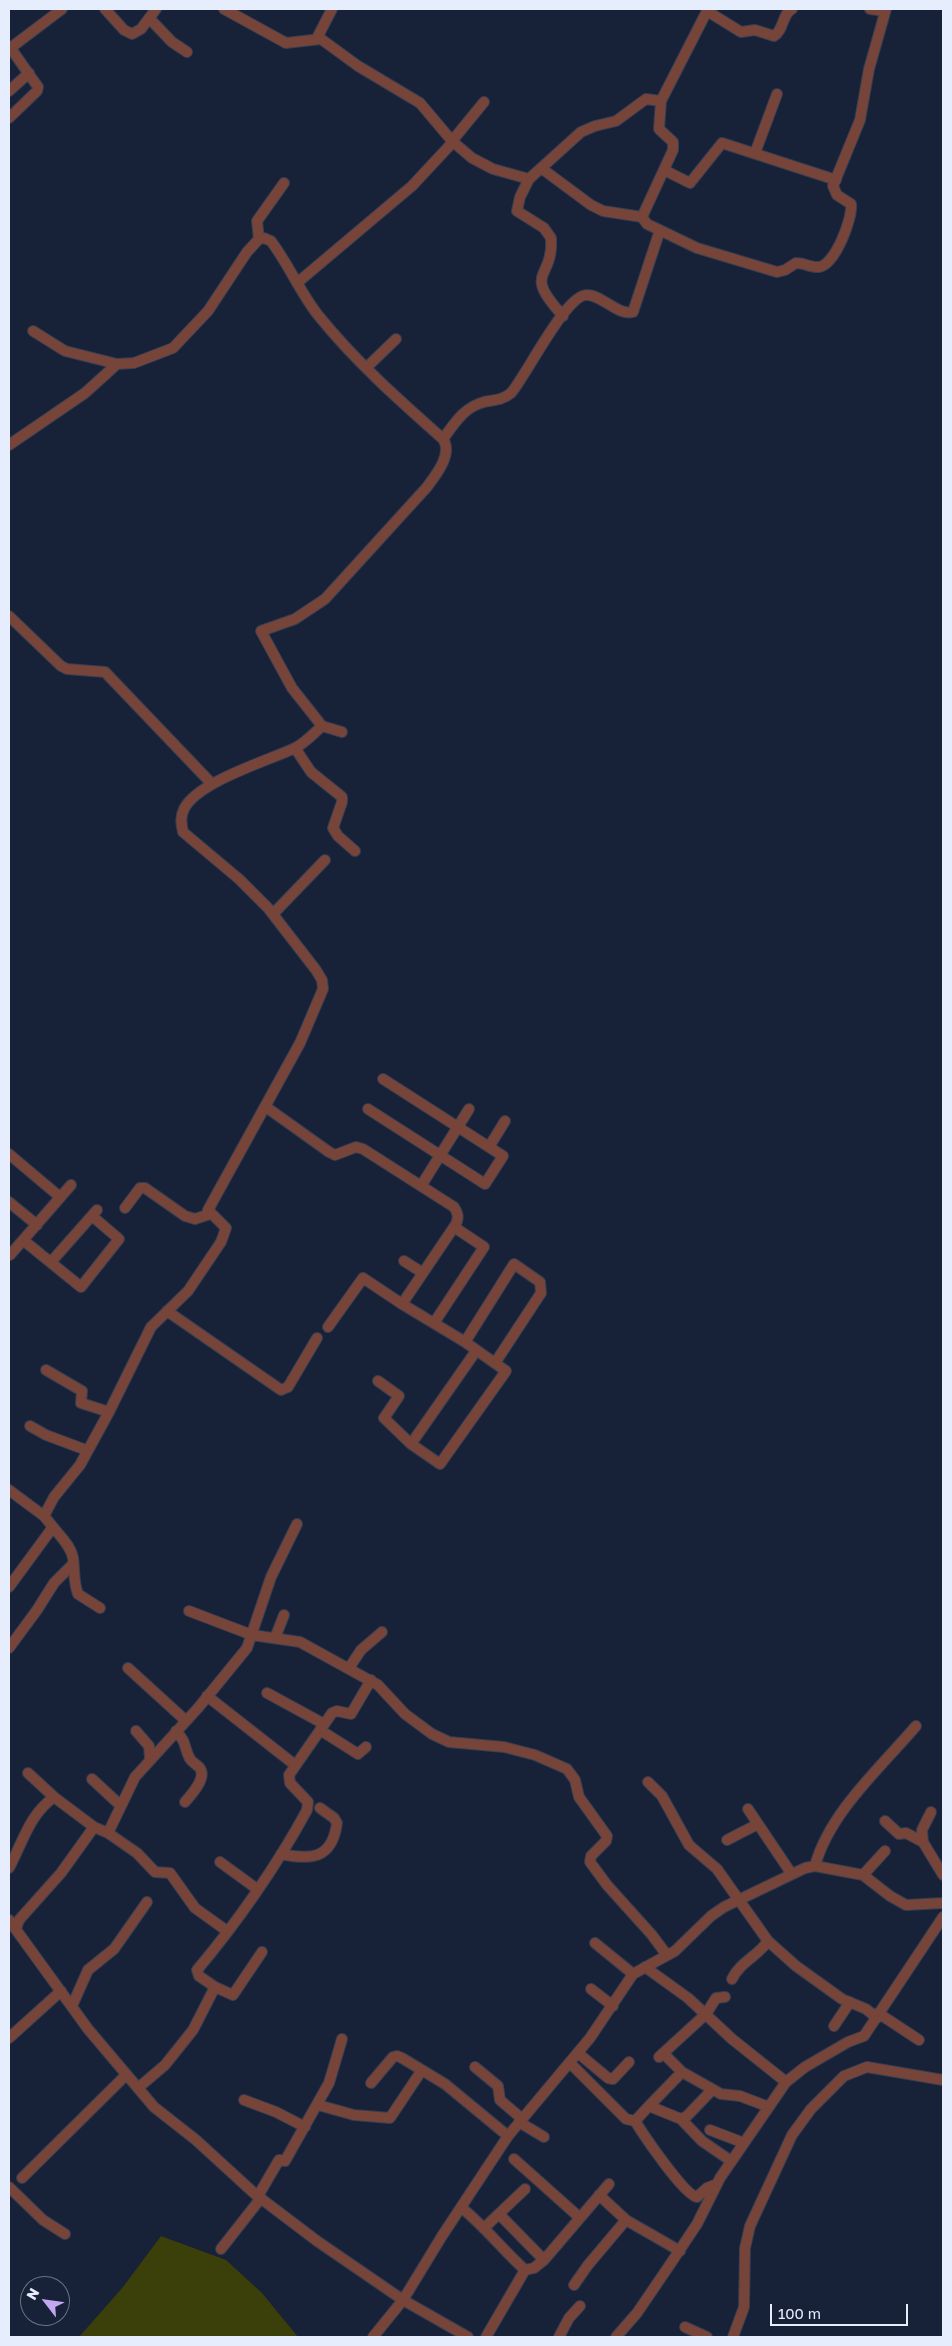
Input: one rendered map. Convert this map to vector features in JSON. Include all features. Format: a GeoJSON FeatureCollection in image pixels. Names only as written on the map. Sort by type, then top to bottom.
{"type":"FeatureCollection","features":[{"type":"Feature","properties":{"kind":"street"},"geometry":{"type":"LineString","coordinates":[[9,118],[37,91],[37,82],[12,50],[13,46],[62,9]]}},
{"type":"Feature","properties":{"kind":"street"},"geometry":{"type":"LineString","coordinates":[[105,9],[124,30],[132,34],[141,29],[156,9]]}},
{"type":"Feature","properties":{"kind":"street"},"geometry":{"type":"LineString","coordinates":[[224,9],[286,43],[317,38],[358,66],[420,103],[452,142],[472,158],[493,169],[529,179]]}},
{"type":"Feature","properties":{"kind":"street"},"geometry":{"type":"LineString","coordinates":[[317,38],[332,9]]}},
{"type":"Feature","properties":{"kind":"street"},"geometry":{"type":"LineString","coordinates":[[642,217],[674,146],[659,129],[661,101],[708,10],[741,32],[755,30],[774,36],[779,33],[789,11],[792,9]]}},
{"type":"Feature","properties":{"kind":"street"},"geometry":{"type":"LineString","coordinates":[[642,217],[644,222],[697,248],[777,272],[785,270],[796,263],[821,267],[834,252],[849,226],[851,216],[851,204],[834,191],[836,180],[860,120],[869,69],[885,10],[870,9]]}},
{"type":"Feature","properties":{"kind":"street"},"geometry":{"type":"LineString","coordinates":[[149,18],[172,42],[187,52]]}},
{"type":"Feature","properties":{"kind":"street"},"geometry":{"type":"LineString","coordinates":[[9,91],[29,73]]}},
{"type":"Feature","properties":{"kind":"street"},"geometry":{"type":"LineString","coordinates":[[755,153],[777,94]]}},
{"type":"Feature","properties":{"kind":"street"},"geometry":{"type":"LineString","coordinates":[[563,316],[548,299],[541,287],[540,280],[549,256],[551,238],[544,228],[518,211],[520,197],[529,179],[581,132],[595,126],[616,121],[646,99],[661,101]]}},
{"type":"Feature","properties":{"kind":"street"},"geometry":{"type":"LineString","coordinates":[[297,283],[412,186],[452,142],[484,102]]}},
{"type":"Feature","properties":{"kind":"street"},"geometry":{"type":"LineString","coordinates":[[664,170],[690,183],[722,143],[836,180]]}},
{"type":"Feature","properties":{"kind":"street"},"geometry":{"type":"LineString","coordinates":[[541,168],[591,206],[603,211],[642,217]]}},
{"type":"Feature","properties":{"kind":"street"},"geometry":{"type":"LineString","coordinates":[[259,239],[257,221],[284,183]]}},
{"type":"Feature","properties":{"kind":"street"},"geometry":{"type":"LineString","coordinates":[[443,439],[460,416],[471,407],[506,398],[511,393],[574,300],[588,295],[626,312],[633,312],[660,230]]}},
{"type":"Feature","properties":{"kind":"street"},"geometry":{"type":"LineString","coordinates":[[33,331],[70,353],[117,364],[134,362],[173,348],[208,311],[247,252],[259,239],[267,238],[271,241],[317,314],[366,368],[443,439],[447,446],[446,453],[437,474],[418,499],[325,599],[295,619],[261,631],[292,688],[322,726],[342,732]]}},
{"type":"Feature","properties":{"kind":"street"},"geometry":{"type":"LineString","coordinates":[[366,368],[396,339]]}},
{"type":"Feature","properties":{"kind":"street"},"geometry":{"type":"LineString","coordinates":[[9,445],[85,394],[117,364]]}},
{"type":"Feature","properties":{"kind":"street"},"geometry":{"type":"LineString","coordinates":[[9,616],[61,666],[67,669],[105,672],[212,784]]}},
{"type":"Feature","properties":{"kind":"street"},"geometry":{"type":"LineString","coordinates":[[44,1516],[54,1496],[80,1465],[86,1450],[109,1412],[150,1327],[188,1291],[226,1231],[226,1228],[208,1210],[300,1043],[324,985],[316,970],[273,914],[238,879],[183,832],[181,824],[185,807],[212,784],[295,748],[322,726]]}},
{"type":"Feature","properties":{"kind":"street"},"geometry":{"type":"LineString","coordinates":[[295,748],[311,772],[342,797],[333,828],[338,836],[355,851]]}},
{"type":"Feature","properties":{"kind":"street"},"geometry":{"type":"LineString","coordinates":[[273,914],[325,860]]}},
{"type":"Feature","properties":{"kind":"street"},"geometry":{"type":"LineString","coordinates":[[368,1109],[485,1184],[503,1156],[383,1079]]}},
{"type":"Feature","properties":{"kind":"street"},"geometry":{"type":"LineString","coordinates":[[266,1107],[329,1152],[340,1154],[356,1147],[363,1149],[454,1207],[458,1218],[454,1227],[402,1304]]}},
{"type":"Feature","properties":{"kind":"street"},"geometry":{"type":"LineString","coordinates":[[421,1186],[470,1110]]}},
{"type":"Feature","properties":{"kind":"street"},"geometry":{"type":"LineString","coordinates":[[489,1146],[504,1121]]}},
{"type":"Feature","properties":{"kind":"street"},"geometry":{"type":"LineString","coordinates":[[9,1154],[60,1197]]}},
{"type":"Feature","properties":{"kind":"street"},"geometry":{"type":"LineString","coordinates":[[9,1253],[10,1255],[71,1185]]}},
{"type":"Feature","properties":{"kind":"street"},"geometry":{"type":"LineString","coordinates":[[125,1208],[140,1188],[145,1188],[185,1216],[195,1219],[210,1214]]}},
{"type":"Feature","properties":{"kind":"street"},"geometry":{"type":"LineString","coordinates":[[9,1202],[36,1225]]}},
{"type":"Feature","properties":{"kind":"street"},"geometry":{"type":"LineString","coordinates":[[23,1240],[82,1287],[120,1239],[94,1213],[51,1262]]}},
{"type":"Feature","properties":{"kind":"street"},"geometry":{"type":"LineString","coordinates":[[434,1323],[484,1246],[454,1227]]}},
{"type":"Feature","properties":{"kind":"street"},"geometry":{"type":"LineString","coordinates":[[404,1261],[423,1273]]}},
{"type":"Feature","properties":{"kind":"street"},"geometry":{"type":"LineString","coordinates":[[465,1342],[514,1264],[540,1282],[541,1293],[494,1363]]}},
{"type":"Feature","properties":{"kind":"street"},"geometry":{"type":"LineString","coordinates":[[328,1327],[363,1278],[465,1342],[506,1371],[440,1464],[411,1444],[384,1418],[399,1396],[378,1381]]}},
{"type":"Feature","properties":{"kind":"street"},"geometry":{"type":"LineString","coordinates":[[167,1311],[281,1390],[288,1387],[317,1338]]}},
{"type":"Feature","properties":{"kind":"street"},"geometry":{"type":"LineString","coordinates":[[411,1444],[476,1351]]}},
{"type":"Feature","properties":{"kind":"street"},"geometry":{"type":"LineString","coordinates":[[46,1370],[83,1392],[81,1403],[109,1412]]}},
{"type":"Feature","properties":{"kind":"street"},"geometry":{"type":"LineString","coordinates":[[30,1426],[46,1435],[86,1450]]}},
{"type":"Feature","properties":{"kind":"street"},"geometry":{"type":"LineString","coordinates":[[9,1490],[44,1516],[53,1527],[69,1548],[73,1558],[74,1578],[78,1594],[100,1608]]}},
{"type":"Feature","properties":{"kind":"street"},"geometry":{"type":"LineString","coordinates":[[108,1833],[135,1777],[243,1654],[252,1635],[271,1577],[296,1524]]}},
{"type":"Feature","properties":{"kind":"street"},"geometry":{"type":"LineString","coordinates":[[9,1587],[53,1527]]}},
{"type":"Feature","properties":{"kind":"street"},"geometry":{"type":"LineString","coordinates":[[9,1648],[38,1610],[57,1578],[73,1564]]}},
{"type":"Feature","properties":{"kind":"street"},"geometry":{"type":"LineString","coordinates":[[189,1611],[252,1635],[300,1642],[371,1680],[405,1714],[432,1734],[449,1742],[497,1746],[535,1755],[567,1769],[572,1774],[579,1797],[607,1836],[606,1841],[591,1856],[590,1862],[607,1885],[652,1935],[666,1954]]}},
{"type":"Feature","properties":{"kind":"street"},"geometry":{"type":"LineString","coordinates":[[275,1638],[284,1615]]}},
{"type":"Feature","properties":{"kind":"street"},"geometry":{"type":"LineString","coordinates":[[349,1668],[361,1650],[382,1632]]}},
{"type":"Feature","properties":{"kind":"street"},"geometry":{"type":"LineString","coordinates":[[128,1668],[185,1720]]}},
{"type":"Feature","properties":{"kind":"street"},"geometry":{"type":"LineString","coordinates":[[262,1952],[233,1994],[215,1987],[199,1976],[197,1970],[281,1854],[295,1832],[308,1805],[308,1802],[290,1783],[288,1778],[295,1765],[334,1711],[352,1713],[371,1680]]}},
{"type":"Feature","properties":{"kind":"street"},"geometry":{"type":"LineString","coordinates":[[267,1692],[322,1727],[358,1754],[366,1747]]}},
{"type":"Feature","properties":{"kind":"street"},"geometry":{"type":"LineString","coordinates":[[207,1696],[295,1765]]}},
{"type":"Feature","properties":{"kind":"street"},"geometry":{"type":"LineString","coordinates":[[815,1866],[822,1845],[843,1811],[916,1726]]}},
{"type":"Feature","properties":{"kind":"street"},"geometry":{"type":"LineString","coordinates":[[176,1730],[185,1741],[190,1759],[202,1772],[198,1784],[185,1802]]}},
{"type":"Feature","properties":{"kind":"street"},"geometry":{"type":"LineString","coordinates":[[136,1731],[149,1746],[150,1760]]}},
{"type":"Feature","properties":{"kind":"street"},"geometry":{"type":"LineString","coordinates":[[28,1773],[54,1797],[94,1827],[108,1833],[137,1853],[155,1872],[170,1873],[195,1908],[227,1931]]}},
{"type":"Feature","properties":{"kind":"street"},"geometry":{"type":"LineString","coordinates":[[92,1779],[121,1806]]}},
{"type":"Feature","properties":{"kind":"street"},"geometry":{"type":"LineString","coordinates":[[648,1782],[662,1796],[689,1845],[717,1869],[768,1941],[796,1966],[842,1998],[878,2015],[919,2040]]}},
{"type":"Feature","properties":{"kind":"street"},"geometry":{"type":"LineString","coordinates":[[9,1868],[28,1824],[54,1797]]}},
{"type":"Feature","properties":{"kind":"street"},"geometry":{"type":"LineString","coordinates":[[281,1854],[306,1859],[315,1857],[325,1850],[334,1835],[337,1823],[334,1818],[320,1808]]}},
{"type":"Feature","properties":{"kind":"street"},"geometry":{"type":"LineString","coordinates":[[748,1809],[791,1873]]}},
{"type":"Feature","properties":{"kind":"street"},"geometry":{"type":"LineString","coordinates":[[930,1812],[922,1830],[923,1842],[943,1875]]}},
{"type":"Feature","properties":{"kind":"street"},"geometry":{"type":"LineString","coordinates":[[885,1821],[899,1834],[906,1833],[923,1842]]}},
{"type":"Feature","properties":{"kind":"street"},"geometry":{"type":"LineString","coordinates":[[727,1840],[758,1824]]}},
{"type":"Feature","properties":{"kind":"street"},"geometry":{"type":"LineString","coordinates":[[16,1929],[19,1920],[61,1873],[94,1827]]}},
{"type":"Feature","properties":{"kind":"street"},"geometry":{"type":"LineString","coordinates":[[863,1875],[886,1851]]}},
{"type":"Feature","properties":{"kind":"street"},"geometry":{"type":"LineString","coordinates":[[220,1862],[257,1889]]}},
{"type":"Feature","properties":{"kind":"street"},"geometry":{"type":"LineString","coordinates":[[373,2337],[403,2300],[508,2136],[578,2053],[613,2006],[633,1974],[666,1954],[675,1951],[711,1916],[738,1899],[791,1873],[815,1866],[863,1875],[900,1903],[919,1906],[943,1903]]}},
{"type":"Feature","properties":{"kind":"street"},"geometry":{"type":"LineString","coordinates":[[72,2006],[88,1970],[114,1948],[146,1902]]}},
{"type":"Feature","properties":{"kind":"street"},"geometry":{"type":"LineString","coordinates":[[622,2335],[680,2251],[711,2200],[717,2184],[731,2161],[786,2082],[805,2067],[848,2042],[864,2036],[943,1918]]}},
{"type":"Feature","properties":{"kind":"street"},"geometry":{"type":"LineString","coordinates":[[9,1920],[72,2006],[126,2075],[154,2107],[196,2140],[260,2197],[317,2241],[403,2300],[468,2337]]}},
{"type":"Feature","properties":{"kind":"street"},"geometry":{"type":"LineString","coordinates":[[732,1979],[739,1967],[756,1956],[768,1941]]}},
{"type":"Feature","properties":{"kind":"street"},"geometry":{"type":"LineString","coordinates":[[595,1943],[633,1974]]}},
{"type":"Feature","properties":{"kind":"street"},"geometry":{"type":"LineString","coordinates":[[645,1967],[688,1998],[786,2082]]}},
{"type":"Feature","properties":{"kind":"street"},"geometry":{"type":"LineString","coordinates":[[138,2088],[170,2060],[180,2044],[193,2030],[215,1987]]}},
{"type":"Feature","properties":{"kind":"street"},"geometry":{"type":"LineString","coordinates":[[591,1989],[613,2006]]}},
{"type":"Feature","properties":{"kind":"street"},"geometry":{"type":"LineString","coordinates":[[9,2038],[62,1991]]}},
{"type":"Feature","properties":{"kind":"street"},"geometry":{"type":"LineString","coordinates":[[725,1997],[716,1998],[706,2014],[661,2056],[682,2072],[712,2090],[721,2094],[740,2096],[769,2107]]}},
{"type":"Feature","properties":{"kind":"street"},"geometry":{"type":"LineString","coordinates":[[834,2026],[850,2002]]}},
{"type":"Feature","properties":{"kind":"street"},"geometry":{"type":"LineString","coordinates":[[221,2249],[260,2197],[279,2160],[285,2161],[318,2105],[329,2083],[342,2039]]}},
{"type":"Feature","properties":{"kind":"street"},"geometry":{"type":"LineString","coordinates":[[578,2053],[608,2078],[612,2079],[628,2062]]}},
{"type":"Feature","properties":{"kind":"street"},"geometry":{"type":"LineString","coordinates":[[371,2083],[393,2057],[397,2056],[422,2070],[460,2096],[508,2136]]}},
{"type":"Feature","properties":{"kind":"street"},"geometry":{"type":"LineString","coordinates":[[570,2063],[626,2119],[635,2120],[669,2169],[691,2195],[697,2197],[708,2188],[717,2184]]}},
{"type":"Feature","properties":{"kind":"street"},"geometry":{"type":"LineString","coordinates":[[733,2337],[744,2307],[745,2248],[750,2226],[788,2141],[811,2109],[844,2076],[867,2067],[909,2072],[943,2080]]}},
{"type":"Feature","properties":{"kind":"street"},"geometry":{"type":"LineString","coordinates":[[474,2068],[498,2086],[500,2100],[520,2120],[544,2137]]}},
{"type":"Feature","properties":{"kind":"street"},"geometry":{"type":"LineString","coordinates":[[318,2105],[354,2115],[390,2118],[422,2070]]}},
{"type":"Feature","properties":{"kind":"street"},"geometry":{"type":"LineString","coordinates":[[635,2120],[682,2072]]}},
{"type":"Feature","properties":{"kind":"street"},"geometry":{"type":"LineString","coordinates":[[22,2178],[126,2075]]}},
{"type":"Feature","properties":{"kind":"street"},"geometry":{"type":"LineString","coordinates":[[681,2119],[687,2116],[712,2090]]}},
{"type":"Feature","properties":{"kind":"street"},"geometry":{"type":"LineString","coordinates":[[244,2100],[276,2112],[305,2127]]}},
{"type":"Feature","properties":{"kind":"street"},"geometry":{"type":"LineString","coordinates":[[649,2106],[681,2119],[702,2141],[731,2161]]}},
{"type":"Feature","properties":{"kind":"street"},"geometry":{"type":"LineString","coordinates":[[710,2130],[744,2143]]}},
{"type":"Feature","properties":{"kind":"street"},"geometry":{"type":"LineString","coordinates":[[514,2159],[579,2217]]}},
{"type":"Feature","properties":{"kind":"street"},"geometry":{"type":"LineString","coordinates":[[486,2337],[525,2270],[534,2268],[544,2260],[609,2184]]}},
{"type":"Feature","properties":{"kind":"street"},"geometry":{"type":"LineString","coordinates":[[9,2187],[43,2220],[65,2234]]}},
{"type":"Feature","properties":{"kind":"street"},"geometry":{"type":"LineString","coordinates":[[485,2227],[526,2189]]}},
{"type":"Feature","properties":{"kind":"street"},"geometry":{"type":"LineString","coordinates":[[599,2195],[626,2220],[680,2251]]}},
{"type":"Feature","properties":{"kind":"street"},"geometry":{"type":"LineString","coordinates":[[462,2208],[485,2227],[499,2246],[525,2270]]}},
{"type":"Feature","properties":{"kind":"street"},"geometry":{"type":"LineString","coordinates":[[499,2214],[544,2260]]}},
{"type":"Feature","properties":{"kind":"street"},"geometry":{"type":"LineString","coordinates":[[574,2285],[588,2265],[626,2220]]}},
{"type":"Feature","properties":{"kind":"street"},"geometry":{"type":"LineString","coordinates":[[559,2337],[569,2318],[580,2306]]}},
{"type":"Feature","properties":{"kind":"street"},"geometry":{"type":"LineString","coordinates":[[685,2326],[707,2337]]}},
{"type":"Feature","properties":{"kind":"green space"},"geometry":{"type":"Polygon","coordinates":[[[161,2236],[226,2260],[262,2293],[298,2337],[79,2337],[123,2287],[161,2236]]]}}]}
